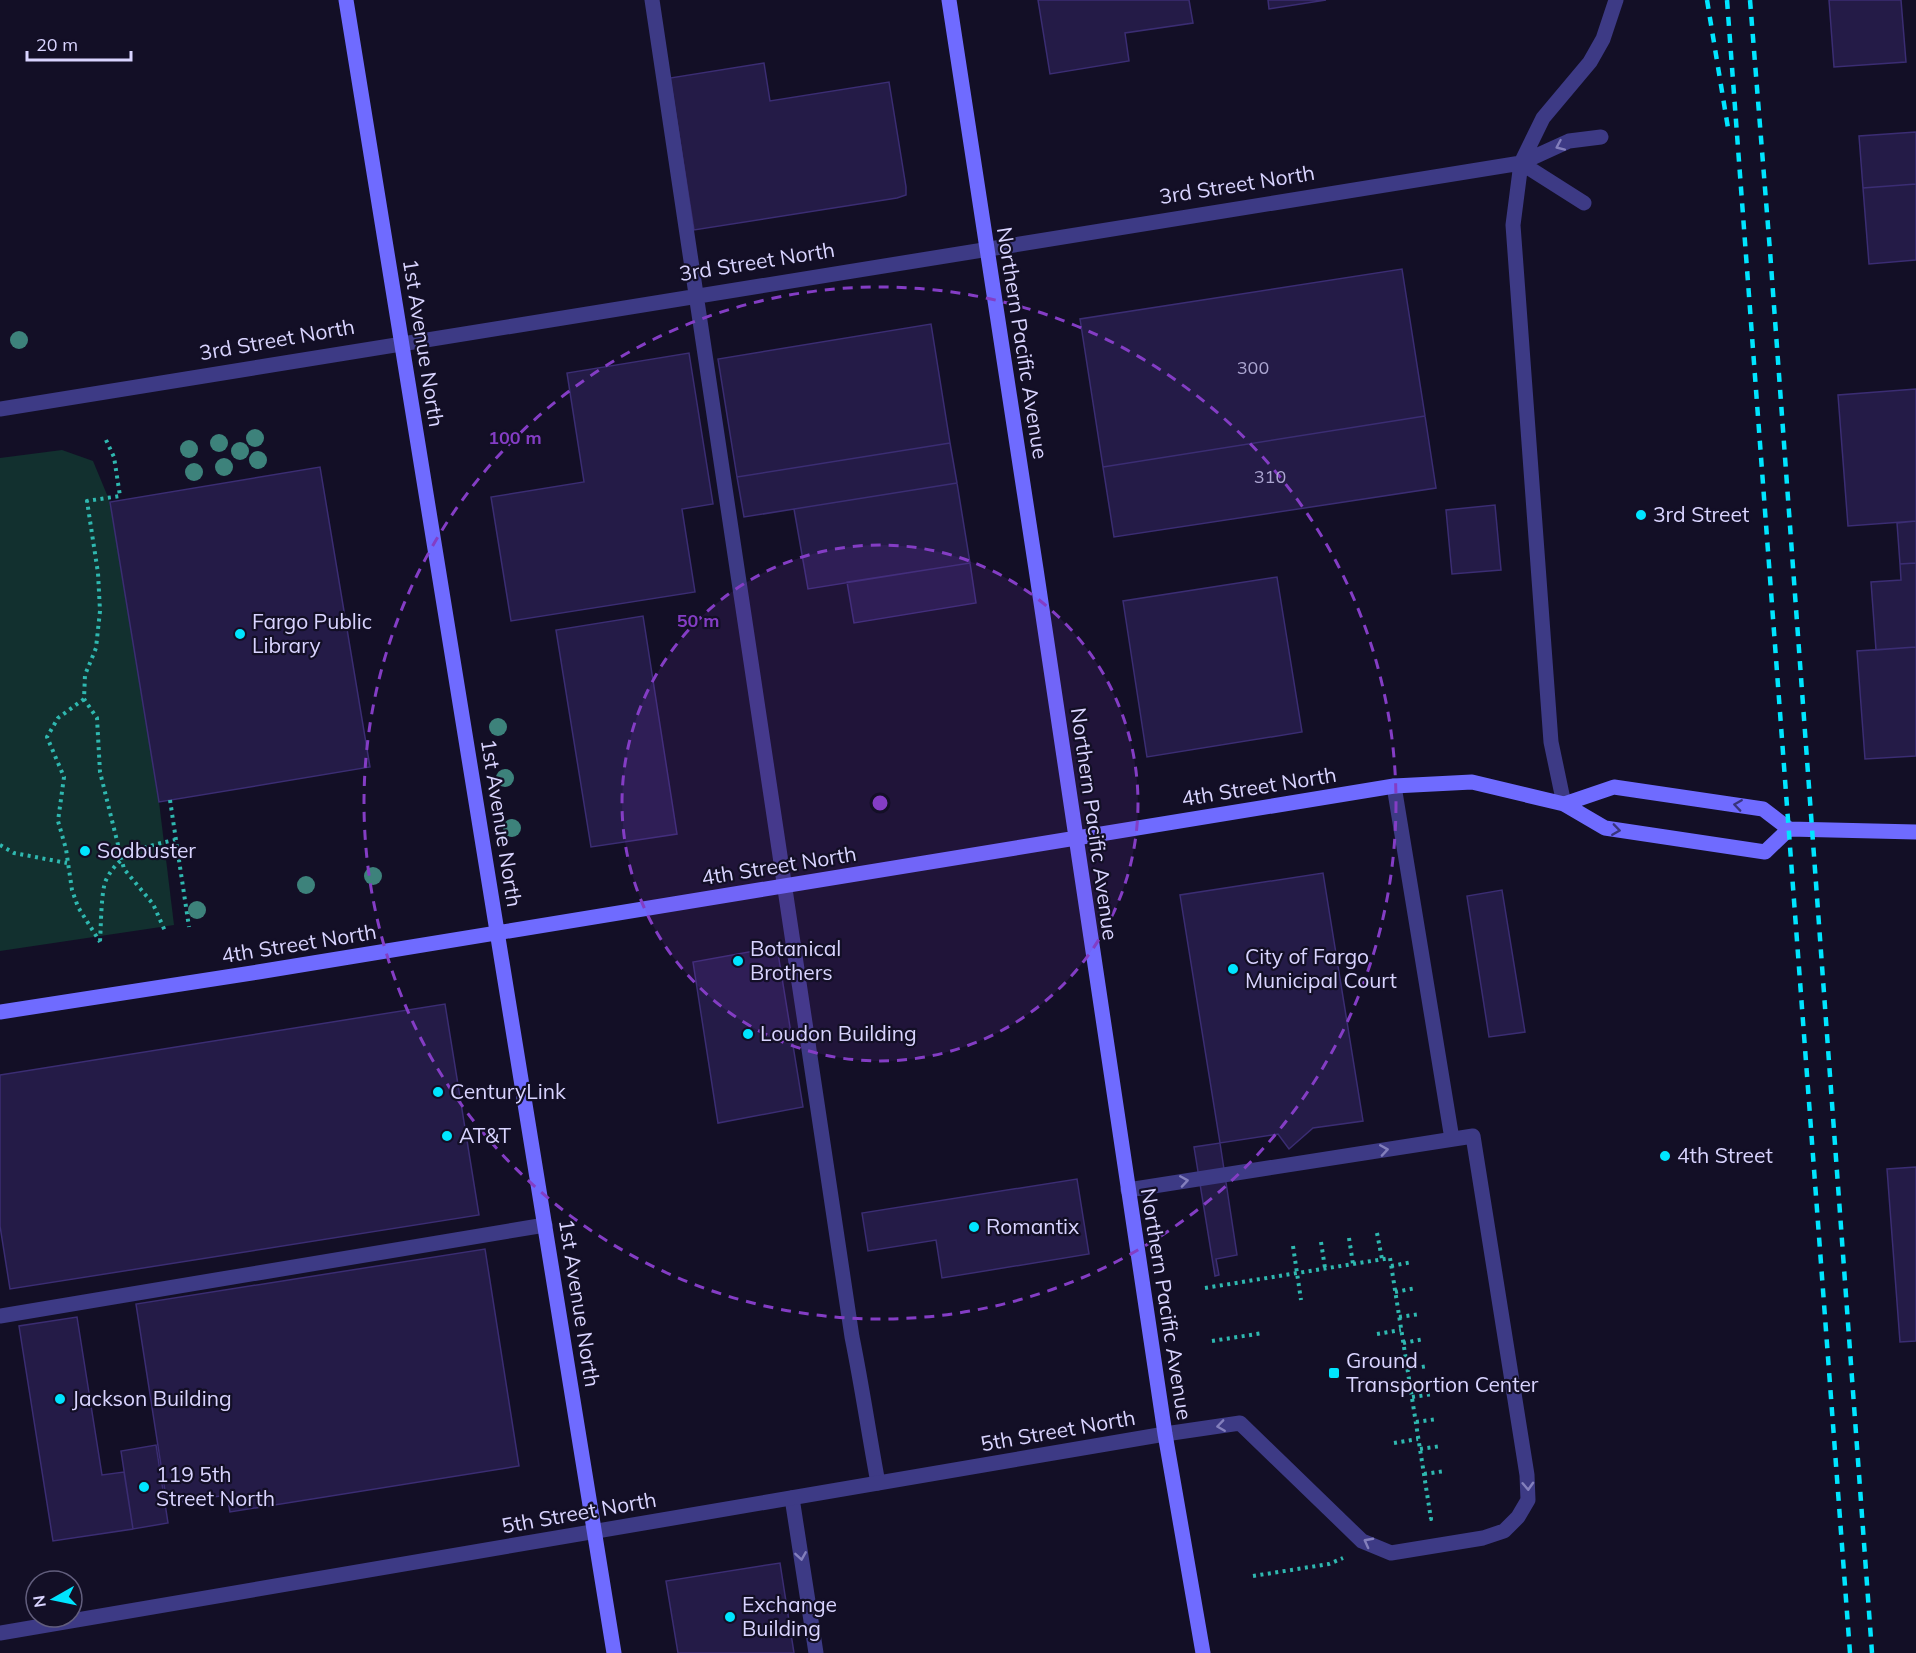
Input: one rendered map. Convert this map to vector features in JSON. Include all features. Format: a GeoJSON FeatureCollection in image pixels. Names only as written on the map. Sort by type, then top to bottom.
{"type":"FeatureCollection","features":[{"type":"Feature","properties":{"kind":"street","name":"1st Avenue North"},"geometry":{"type":"LineString","coordinates":[[346,0],[614,1653]]}},
{"type":"Feature","properties":{"kind":"street"},"geometry":{"type":"LineString","coordinates":[[652,0],[850,1326],[878,1483]]}},
{"type":"Feature","properties":{"kind":"street","name":"Northern Pacific Avenue"},"geometry":{"type":"LineString","coordinates":[[949,0],[1165,1434],[1203,1653]]}},
{"type":"Feature","properties":{"kind":"street"},"geometry":{"type":"LineString","coordinates":[[1616,0],[1604,39],[1590,62],[1543,118],[1521,163],[1513,225],[1551,742],[1564,804],[1614,787],[1763,809],[1790,829],[1916,832]]}},
{"type":"Feature","properties":{"kind":"street","name":"3rd Street North"},"geometry":{"type":"LineString","coordinates":[[0,409],[401,340],[1521,163],[1569,141],[1601,137]]}},
{"type":"Feature","properties":{"kind":"street"},"geometry":{"type":"LineString","coordinates":[[1521,163],[1584,203]]}},
{"type":"Feature","properties":{"kind":"street","name":"4th Street North"},"geometry":{"type":"LineString","coordinates":[[0,1012],[1394,786],[1472,782],[1564,804],[1605,828],[1765,852],[1790,829]]}},
{"type":"Feature","properties":{"kind":"street"},"geometry":{"type":"LineString","coordinates":[[1394,786],[1452,1139]]}},
{"type":"Feature","properties":{"kind":"street"},"geometry":{"type":"LineString","coordinates":[[1128,1190],[1473,1136],[1526,1463],[1528,1500],[1518,1517],[1504,1531],[1483,1538],[1391,1553],[1362,1541]]}},
{"type":"Feature","properties":{"kind":"street"},"geometry":{"type":"LineString","coordinates":[[0,1316],[545,1225]]}},
{"type":"Feature","properties":{"kind":"street","name":"5th Street North"},"geometry":{"type":"LineString","coordinates":[[0,1633],[1240,1423],[1362,1541]]}},
{"type":"Feature","properties":{"kind":"street"},"geometry":{"type":"LineString","coordinates":[[792,1498],[816,1653]]}},
{"type":"Feature","properties":{"kind":"path"},"geometry":{"type":"LineString","coordinates":[[106,440],[114,458],[120,495],[87,501],[98,573],[100,611],[96,648],[85,675],[84,699],[97,718],[100,772],[124,869],[153,904],[165,931]]}},
{"type":"Feature","properties":{"kind":"path"},"geometry":{"type":"LineString","coordinates":[[84,699],[58,718],[47,737],[64,777],[58,821],[66,849],[72,890],[78,907],[100,942],[105,882],[121,860],[144,846],[175,840]]}},
{"type":"Feature","properties":{"kind":"path"},"geometry":{"type":"LineString","coordinates":[[170,800],[189,927]]}},
{"type":"Feature","properties":{"kind":"path"},"geometry":{"type":"LineString","coordinates":[[0,845],[14,853],[67,863]]}},
{"type":"Feature","properties":{"kind":"path"},"geometry":{"type":"LineString","coordinates":[[1377,1233],[1382,1260]]}},
{"type":"Feature","properties":{"kind":"path"},"geometry":{"type":"LineString","coordinates":[[1349,1238],[1353,1264]]}},
{"type":"Feature","properties":{"kind":"path"},"geometry":{"type":"LineString","coordinates":[[1321,1242],[1325,1269]]}},
{"type":"Feature","properties":{"kind":"path"},"geometry":{"type":"LineString","coordinates":[[1293,1246],[1301,1300]]}},
{"type":"Feature","properties":{"kind":"path"},"geometry":{"type":"LineString","coordinates":[[1205,1288],[1390,1258],[1431,1519],[1420,1520]]}},
{"type":"Feature","properties":{"kind":"path"},"geometry":{"type":"LineString","coordinates":[[1391,1266],[1412,1262]]}},
{"type":"Feature","properties":{"kind":"path"},"geometry":{"type":"LineString","coordinates":[[1395,1292],[1416,1288]]}},
{"type":"Feature","properties":{"kind":"path"},"geometry":{"type":"LineString","coordinates":[[1399,1317],[1420,1314]]}},
{"type":"Feature","properties":{"kind":"path"},"geometry":{"type":"LineString","coordinates":[[1377,1334],[1401,1330]]}},
{"type":"Feature","properties":{"kind":"path"},"geometry":{"type":"LineString","coordinates":[[1212,1341],[1263,1333]]}},
{"type":"Feature","properties":{"kind":"path"},"geometry":{"type":"LineString","coordinates":[[1403,1343],[1424,1339]]}},
{"type":"Feature","properties":{"kind":"path"},"geometry":{"type":"LineString","coordinates":[[1407,1370],[1428,1366]]}},
{"type":"Feature","properties":{"kind":"path"},"geometry":{"type":"LineString","coordinates":[[1412,1397],[1432,1394]]}},
{"type":"Feature","properties":{"kind":"path"},"geometry":{"type":"LineString","coordinates":[[1416,1422],[1437,1419]]}},
{"type":"Feature","properties":{"kind":"path"},"geometry":{"type":"LineString","coordinates":[[1394,1443],[1418,1439]]}},
{"type":"Feature","properties":{"kind":"path"},"geometry":{"type":"LineString","coordinates":[[1420,1449],[1441,1446]]}},
{"type":"Feature","properties":{"kind":"path"},"geometry":{"type":"LineString","coordinates":[[1424,1474],[1445,1471]]}},
{"type":"Feature","properties":{"kind":"path"},"geometry":{"type":"LineString","coordinates":[[1253,1576],[1329,1564],[1342,1558],[1362,1541]]}},
{"type":"Feature","properties":{"kind":"green space"},"geometry":{"type":"Polygon","coordinates":[[[62,450],[93,461],[110,502],[159,802],[174,925],[0,951],[0,458],[62,450]]]}},
{"type":"Feature","properties":{"kind":"building"},"geometry":{"type":"Polygon","coordinates":[[[1038,0],[1189,0],[1193,23],[1125,33],[1129,61],[1050,74],[1038,0]]]}},
{"type":"Feature","properties":{"kind":"building"},"geometry":{"type":"Polygon","coordinates":[[[1268,0],[1326,0],[1269,9],[1268,0]]]}},
{"type":"Feature","properties":{"kind":"building"},"geometry":{"type":"Polygon","coordinates":[[[1829,0],[1901,0],[1906,62],[1834,67],[1829,0]]]}},
{"type":"Feature","properties":{"kind":"building"},"geometry":{"type":"Polygon","coordinates":[[[764,63],[770,101],[889,82],[906,195],[694,230],[670,78],[764,63]]]}},
{"type":"Feature","properties":{"kind":"building"},"geometry":{"type":"Polygon","coordinates":[[[1916,132],[1916,184],[1863,188],[1859,136],[1916,132]]]}},
{"type":"Feature","properties":{"kind":"building"},"geometry":{"type":"Polygon","coordinates":[[[1916,184],[1916,260],[1869,264],[1863,188],[1916,184]]]}},
{"type":"Feature","properties":{"kind":"building"},"geometry":{"type":"Polygon","coordinates":[[[1402,269],[1425,416],[1103,467],[1080,319],[1402,269]]]}},
{"type":"Feature","properties":{"kind":"building"},"geometry":{"type":"Polygon","coordinates":[[[931,324],[950,443],[737,477],[718,359],[931,324]]]}},
{"type":"Feature","properties":{"kind":"building"},"geometry":{"type":"Polygon","coordinates":[[[689,353],[713,504],[682,509],[695,592],[511,621],[491,497],[584,482],[567,373],[689,353]]]}},
{"type":"Feature","properties":{"kind":"building"},"geometry":{"type":"Polygon","coordinates":[[[1916,389],[1916,521],[1848,526],[1838,395],[1916,389]]]}},
{"type":"Feature","properties":{"kind":"building"},"geometry":{"type":"Polygon","coordinates":[[[1425,416],[1436,488],[1114,537],[1103,467],[1425,416]]]}},
{"type":"Feature","properties":{"kind":"building"},"geometry":{"type":"Polygon","coordinates":[[[950,443],[957,483],[744,517],[737,477],[950,443]]]}},
{"type":"Feature","properties":{"kind":"building","name":"Fargo Public Library"},"geometry":{"type":"Polygon","coordinates":[[[320,467],[370,767],[159,802],[110,502],[320,467]]]}},
{"type":"Feature","properties":{"kind":"building"},"geometry":{"type":"Polygon","coordinates":[[[957,483],[970,563],[808,589],[794,509],[957,483]]]}},
{"type":"Feature","properties":{"kind":"building"},"geometry":{"type":"Polygon","coordinates":[[[1495,505],[1501,570],[1452,574],[1446,510],[1495,505]]]}},
{"type":"Feature","properties":{"kind":"building"},"geometry":{"type":"Polygon","coordinates":[[[1916,521],[1916,563],[1900,564],[1897,523],[1916,521]]]}},
{"type":"Feature","properties":{"kind":"building"},"geometry":{"type":"Polygon","coordinates":[[[970,563],[976,603],[854,623],[847,582],[970,563]]]}},
{"type":"Feature","properties":{"kind":"building"},"geometry":{"type":"Polygon","coordinates":[[[1916,563],[1916,647],[1876,650],[1871,582],[1901,580],[1900,564],[1916,563]]]}},
{"type":"Feature","properties":{"kind":"building"},"geometry":{"type":"Polygon","coordinates":[[[1277,577],[1302,732],[1147,757],[1123,601],[1277,577]]]}},
{"type":"Feature","properties":{"kind":"building"},"geometry":{"type":"Polygon","coordinates":[[[643,616],[677,834],[591,847],[556,630],[643,616]]]}},
{"type":"Feature","properties":{"kind":"building"},"geometry":{"type":"Polygon","coordinates":[[[1916,647],[1916,756],[1865,759],[1857,651],[1916,647]]]}},
{"type":"Feature","properties":{"kind":"building"},"geometry":{"type":"Polygon","coordinates":[[[1323,873],[1363,1121],[1313,1128],[1289,1149],[1278,1134],[1220,1143],[1180,895],[1323,873]]]}},
{"type":"Feature","properties":{"kind":"building"},"geometry":{"type":"Polygon","coordinates":[[[1502,890],[1525,1032],[1489,1037],[1467,896],[1502,890]]]}},
{"type":"Feature","properties":{"kind":"building","name":"Loudon Building"},"geometry":{"type":"Polygon","coordinates":[[[777,947],[803,1107],[718,1123],[693,962],[777,947]]]}},
{"type":"Feature","properties":{"kind":"building"},"geometry":{"type":"Polygon","coordinates":[[[445,1004],[479,1215],[10,1289],[0,1226],[0,1075],[445,1004]]]}},
{"type":"Feature","properties":{"kind":"building"},"geometry":{"type":"Polygon","coordinates":[[[1220,1143],[1237,1255],[1216,1259],[1219,1275],[1215,1276],[1194,1147],[1220,1143]]]}},
{"type":"Feature","properties":{"kind":"building"},"geometry":{"type":"Polygon","coordinates":[[[1916,1167],[1916,1341],[1900,1342],[1887,1169],[1916,1167]]]}},
{"type":"Feature","properties":{"kind":"building","name":"Romantix"},"geometry":{"type":"Polygon","coordinates":[[[1077,1179],[1089,1254],[942,1278],[936,1240],[868,1251],[862,1213],[1077,1179]]]}},
{"type":"Feature","properties":{"kind":"building"},"geometry":{"type":"Polygon","coordinates":[[[485,1249],[519,1466],[230,1512],[227,1495],[167,1504],[136,1304],[485,1249]]]}},
{"type":"Feature","properties":{"kind":"building","name":"Jackson Building"},"geometry":{"type":"Polygon","coordinates":[[[77,1317],[102,1475],[124,1472],[133,1529],[53,1541],[19,1326],[77,1317]]]}},
{"type":"Feature","properties":{"kind":"building","name":"119 5th Street North"},"geometry":{"type":"Polygon","coordinates":[[[156,1445],[168,1523],[133,1529],[121,1451],[156,1445]]]}},
{"type":"Feature","properties":{"kind":"building","name":"Exchange Building"},"geometry":{"type":"Polygon","coordinates":[[[780,1563],[794,1653],[678,1653],[666,1581],[780,1563]]]}},
{"type":"Feature","properties":{"kind":"railway"},"geometry":{"type":"LineString","coordinates":[[1707,0],[1728,128]]}},
{"type":"Feature","properties":{"kind":"railway"},"geometry":{"type":"LineString","coordinates":[[1727,0],[1850,1653]]}},
{"type":"Feature","properties":{"kind":"railway"},"geometry":{"type":"LineString","coordinates":[[1750,0],[1872,1653]]}},
{"type":"Feature","properties":{"kind":"place","name":"3rd Street"},"geometry":{"type":"Point","coordinates":[1641,515]}},
{"type":"Feature","properties":{"kind":"place","name":"Fargo Public Library"},"geometry":{"type":"Point","coordinates":[240,634]}},
{"type":"Feature","properties":{"kind":"place","name":"Sodbuster"},"geometry":{"type":"Point","coordinates":[85,851]}},
{"type":"Feature","properties":{"kind":"place","name":"Botanical Brothers"},"geometry":{"type":"Point","coordinates":[738,961]}},
{"type":"Feature","properties":{"kind":"place","name":"City of Fargo Municipal Court"},"geometry":{"type":"Point","coordinates":[1233,969]}},
{"type":"Feature","properties":{"kind":"place","name":"Loudon Building"},"geometry":{"type":"Point","coordinates":[748,1034]}},
{"type":"Feature","properties":{"kind":"place","name":"CenturyLink"},"geometry":{"type":"Point","coordinates":[438,1092]}},
{"type":"Feature","properties":{"kind":"place","name":"AT&T"},"geometry":{"type":"Point","coordinates":[447,1136]}},
{"type":"Feature","properties":{"kind":"place","name":"4th Street"},"geometry":{"type":"Point","coordinates":[1665,1156]}},
{"type":"Feature","properties":{"kind":"place","name":"Romantix"},"geometry":{"type":"Point","coordinates":[974,1227]}},
{"type":"Feature","properties":{"kind":"place","name":"Ground Transportion Center"},"geometry":{"type":"Point","coordinates":[1334,1373]}},
{"type":"Feature","properties":{"kind":"place","name":"Jackson Building"},"geometry":{"type":"Point","coordinates":[60,1399]}},
{"type":"Feature","properties":{"kind":"place","name":"119 5th Street North"},"geometry":{"type":"Point","coordinates":[144,1487]}},
{"type":"Feature","properties":{"kind":"place","name":"Exchange Building"},"geometry":{"type":"Point","coordinates":[730,1617]}}]}
